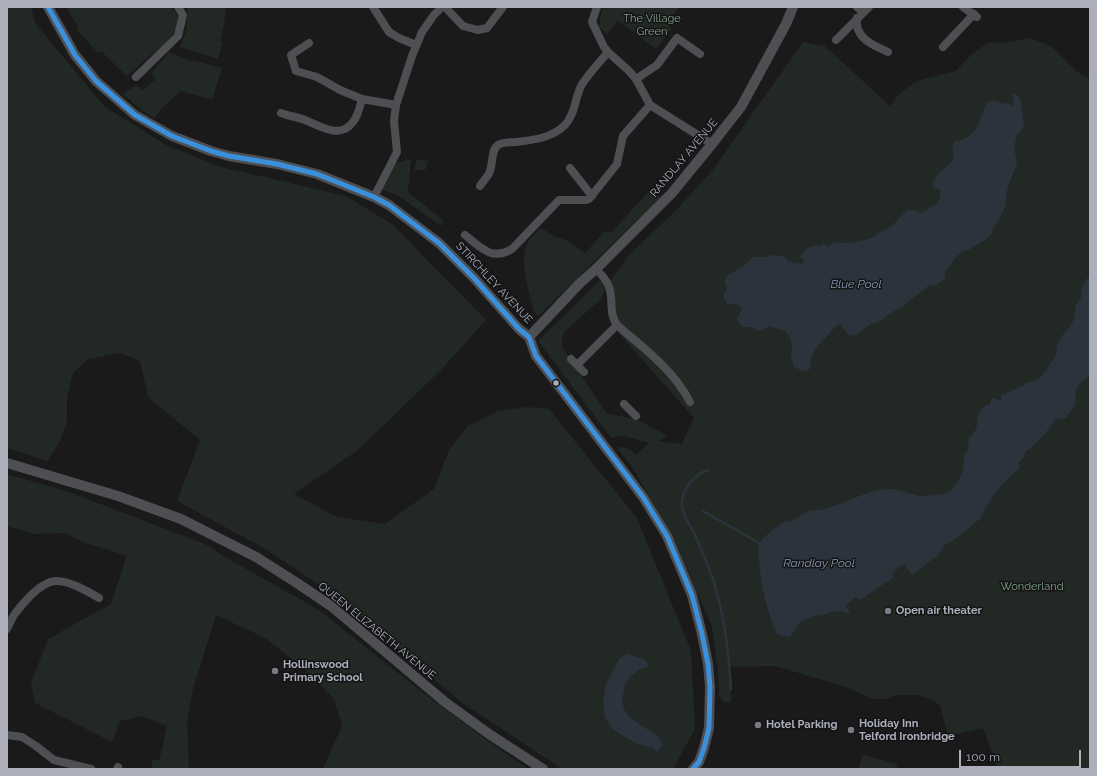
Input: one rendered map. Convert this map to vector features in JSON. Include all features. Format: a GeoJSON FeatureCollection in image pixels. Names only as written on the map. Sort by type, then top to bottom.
{"type":"FeatureCollection","features":[{"type":"Feature","properties":{"kind":"street","name":"STIRCHLEY AVENUE"},"geometry":{"type":"LineString","coordinates":[[48,7],[74,55],[96,81],[135,115],[172,136],[188,143],[229,156],[277,164],[317,174],[374,197],[389,205],[439,243],[474,278],[519,329],[529,337],[536,356],[643,497],[666,536],[685,577],[692,595],[702,634],[708,664],[710,687],[709,728],[698,767]]}},
{"type":"Feature","properties":{"kind":"street"},"geometry":{"type":"LineString","coordinates":[[136,77],[178,36],[183,15],[178,7]]}},
{"type":"Feature","properties":{"kind":"street"},"geometry":{"type":"LineString","coordinates":[[373,7],[389,32],[416,45]]}},
{"type":"Feature","properties":{"kind":"street"},"geometry":{"type":"LineString","coordinates":[[374,197],[397,152],[394,121],[396,106],[416,45],[422,32],[434,15],[442,7]]}},
{"type":"Feature","properties":{"kind":"street"},"geometry":{"type":"LineString","coordinates":[[445,7],[462,26],[478,30],[488,28],[503,7]]}},
{"type":"Feature","properties":{"kind":"street"},"geometry":{"type":"LineString","coordinates":[[597,7],[592,22],[601,41],[608,52],[636,79],[650,105],[712,144]]}},
{"type":"Feature","properties":{"kind":"street","name":"RANDLAY AVENUE"},"geometry":{"type":"LineString","coordinates":[[529,337],[580,283],[672,193],[712,144],[740,107],[786,24],[793,7]]}},
{"type":"Feature","properties":{"kind":"street"},"geometry":{"type":"LineString","coordinates":[[943,47],[976,16],[962,7]]}},
{"type":"Feature","properties":{"kind":"street"},"geometry":{"type":"LineString","coordinates":[[836,40],[862,11]]}},
{"type":"Feature","properties":{"kind":"street"},"geometry":{"type":"LineString","coordinates":[[862,11],[857,29],[861,36],[870,43],[888,52]]}},
{"type":"Feature","properties":{"kind":"street"},"geometry":{"type":"LineString","coordinates":[[636,79],[657,65],[678,38],[700,54]]}},
{"type":"Feature","properties":{"kind":"street"},"geometry":{"type":"LineString","coordinates":[[309,43],[291,55],[296,71],[317,77],[340,90],[362,99],[396,106]]}},
{"type":"Feature","properties":{"kind":"street"},"geometry":{"type":"LineString","coordinates":[[480,186],[490,172],[494,152],[498,145],[507,142],[535,140],[557,131],[566,124],[571,116],[581,86],[608,52]]}},
{"type":"Feature","properties":{"kind":"street"},"geometry":{"type":"LineString","coordinates":[[281,113],[300,118],[330,131],[338,131],[345,129],[354,121],[362,99]]}},
{"type":"Feature","properties":{"kind":"street"},"geometry":{"type":"LineString","coordinates":[[465,236],[489,253],[500,254],[512,249],[559,200],[589,199],[617,164],[623,136],[650,105]]}},
{"type":"Feature","properties":{"kind":"street"},"geometry":{"type":"LineString","coordinates":[[570,168],[592,196]]}},
{"type":"Feature","properties":{"kind":"street"},"geometry":{"type":"LineString","coordinates":[[596,269],[609,286],[611,312],[614,321],[670,372],[690,402]]}},
{"type":"Feature","properties":{"kind":"street"},"geometry":{"type":"LineString","coordinates":[[584,372],[574,362],[617,325]]}},
{"type":"Feature","properties":{"kind":"street"},"geometry":{"type":"LineString","coordinates":[[624,404],[636,416]]}},
{"type":"Feature","properties":{"kind":"street","name":"QUEEN ELIZABETH AVENUE"},"geometry":{"type":"LineString","coordinates":[[7,464],[118,496],[181,519],[256,557],[331,606],[445,702],[489,734],[543,769]]}},
{"type":"Feature","properties":{"kind":"street"},"geometry":{"type":"LineString","coordinates":[[7,629],[10,614],[43,585],[54,581],[63,582],[81,588],[99,598]]}},
{"type":"Feature","properties":{"kind":"street"},"geometry":{"type":"LineString","coordinates":[[7,735],[22,737],[54,760],[91,769]]}},
{"type":"Feature","properties":{"kind":"street"},"geometry":{"type":"LineString","coordinates":[[53,769],[54,760]]}},
{"type":"Feature","properties":{"kind":"green space"},"geometry":{"type":"Polygon","coordinates":[[[7,7],[31,7],[35,23],[105,107],[166,145],[221,167],[346,196],[392,224],[486,320],[441,370],[358,450],[294,494],[337,517],[385,524],[434,489],[449,450],[468,426],[498,411],[527,407],[549,409],[637,518],[691,651],[695,729],[673,769],[562,769],[461,702],[346,603],[262,547],[177,501],[200,440],[148,397],[140,361],[120,353],[88,359],[73,373],[67,397],[67,422],[60,441],[47,461],[7,448],[7,7]],[[644,659],[606,684],[637,744],[653,748],[659,737],[632,719],[626,713],[622,702],[625,686],[630,677],[640,668],[646,668],[649,665],[644,659]]]}},
{"type":"Feature","properties":{"kind":"green space"},"geometry":{"type":"Polygon","coordinates":[[[66,7],[171,7],[177,14],[178,27],[167,43],[127,76],[101,51],[98,53],[77,30],[79,28],[66,7]]]}},
{"type":"Feature","properties":{"kind":"green space"},"geometry":{"type":"Polygon","coordinates":[[[188,7],[226,7],[220,41],[223,42],[218,59],[180,47],[186,31],[188,7]]]}},
{"type":"Feature","properties":{"kind":"green space","name":"The Village Green"},"geometry":{"type":"Polygon","coordinates":[[[604,7],[679,7],[669,21],[671,29],[656,49],[618,21],[607,34],[599,27],[602,9],[604,7]]]}},
{"type":"Feature","properties":{"kind":"green space","name":"Wonderland"},"geometry":{"type":"Polygon","coordinates":[[[1030,38],[1051,46],[1076,71],[1090,79],[1090,769],[998,769],[983,728],[948,736],[940,705],[927,698],[916,695],[895,695],[886,699],[873,699],[846,687],[775,666],[730,667],[731,700],[730,703],[724,702],[719,696],[719,679],[712,627],[675,541],[634,470],[617,447],[628,449],[636,455],[649,443],[621,435],[611,438],[538,341],[602,278],[607,284],[601,299],[565,331],[562,338],[562,347],[608,414],[636,419],[666,435],[659,441],[682,444],[694,418],[616,330],[608,285],[627,257],[677,209],[712,171],[803,42],[825,46],[890,106],[899,94],[917,81],[956,71],[970,56],[987,43],[1011,42],[1030,38]]]}},
{"type":"Feature","properties":{"kind":"green space"},"geometry":{"type":"Polygon","coordinates":[[[169,52],[191,62],[192,60],[222,68],[212,100],[181,91],[160,110],[154,118],[141,110],[123,94],[136,85],[143,90],[156,79],[151,73],[169,52]]]}},
{"type":"Feature","properties":{"kind":"green space"},"geometry":{"type":"Polygon","coordinates":[[[411,159],[408,192],[444,221],[441,226],[397,195],[380,189],[393,164],[411,159]]]}},
{"type":"Feature","properties":{"kind":"green space"},"geometry":{"type":"Polygon","coordinates":[[[417,159],[429,161],[425,170],[414,170],[417,159]]]}},
{"type":"Feature","properties":{"kind":"green space"},"geometry":{"type":"Polygon","coordinates":[[[652,188],[660,198],[538,316],[534,312],[524,265],[524,255],[530,239],[541,228],[556,237],[569,241],[585,253],[605,231],[611,233],[652,188]]]}},
{"type":"Feature","properties":{"kind":"green space"},"geometry":{"type":"Polygon","coordinates":[[[7,474],[69,492],[205,544],[225,557],[319,610],[417,688],[528,769],[323,769],[342,726],[334,699],[307,671],[265,638],[216,615],[193,689],[187,722],[189,769],[152,769],[152,759],[159,761],[167,726],[141,716],[120,721],[112,742],[35,703],[31,683],[48,639],[111,604],[127,556],[83,542],[65,533],[33,534],[7,526],[7,474]]]}},
{"type":"Feature","properties":{"kind":"green space"},"geometry":{"type":"Polygon","coordinates":[[[863,755],[898,764],[896,769],[858,769],[863,755]]]}},
{"type":"Feature","properties":{"kind":"water","name":"Blue Pool"},"geometry":{"type":"Polygon","coordinates":[[[1015,93],[1021,101],[1024,124],[1021,131],[1017,134],[1014,147],[1017,164],[1008,186],[1005,207],[998,222],[993,227],[991,235],[970,249],[963,251],[956,257],[944,274],[946,278],[935,286],[928,286],[903,306],[886,316],[883,320],[870,324],[858,334],[853,336],[848,334],[840,324],[837,325],[816,348],[811,359],[810,369],[803,371],[794,367],[791,357],[791,339],[785,330],[770,326],[760,331],[751,327],[744,327],[740,324],[737,319],[742,309],[737,303],[728,305],[724,299],[724,293],[727,288],[725,281],[728,275],[744,266],[753,257],[765,257],[771,255],[785,257],[789,262],[801,264],[804,261],[800,256],[807,248],[817,245],[818,247],[824,244],[827,247],[835,242],[848,243],[870,239],[892,226],[907,210],[913,210],[921,213],[932,207],[938,201],[941,194],[940,190],[932,184],[939,173],[952,162],[954,155],[952,147],[955,141],[962,140],[969,136],[976,129],[987,102],[995,101],[1002,104],[1007,103],[1012,106],[1014,103],[1012,94],[1015,93]]]}},
{"type":"Feature","properties":{"kind":"water","name":"Randlay Pool"},"geometry":{"type":"Polygon","coordinates":[[[1090,276],[1090,376],[1077,387],[1075,392],[1076,403],[1066,418],[1055,420],[1044,435],[1028,450],[1026,450],[1024,457],[1019,462],[1019,468],[1000,487],[989,502],[980,519],[955,539],[943,546],[939,554],[912,575],[904,564],[892,573],[894,577],[860,600],[856,597],[846,605],[850,614],[840,611],[813,616],[799,623],[790,637],[777,634],[767,607],[761,579],[758,549],[764,538],[781,524],[791,521],[807,512],[828,508],[872,492],[893,489],[924,496],[945,493],[952,489],[959,481],[961,476],[964,465],[964,454],[969,449],[969,439],[976,429],[979,413],[985,406],[991,404],[991,400],[995,398],[999,401],[1001,400],[1002,395],[1023,386],[1026,383],[1038,380],[1042,376],[1056,355],[1057,345],[1062,336],[1072,324],[1076,305],[1082,296],[1081,290],[1090,276]]]}},
{"type":"Feature","properties":{"kind":"water"},"geometry":{"type":"Polygon","coordinates":[[[627,654],[644,659],[649,665],[646,668],[640,669],[630,677],[625,686],[622,702],[626,713],[632,719],[659,737],[663,745],[657,752],[653,748],[637,744],[614,730],[605,718],[603,702],[606,684],[619,659],[627,654]]]}},
{"type":"Feature","properties":{"kind":"waterway"},"geometry":{"type":"LineString","coordinates":[[708,470],[695,478],[688,486],[683,496],[682,505],[684,514],[695,535],[708,567],[718,598],[726,637],[731,689]]}},
{"type":"Feature","properties":{"kind":"waterway"},"geometry":{"type":"LineString","coordinates":[[703,511],[759,543]]}},
{"type":"Feature","properties":{"kind":"transit line"},"geometry":{"type":"LineString","coordinates":[[48,7],[75,55],[96,81],[135,115],[172,136],[211,151],[229,156],[277,164],[317,174],[374,197],[389,205],[439,243],[474,278],[519,329],[529,337],[536,356],[643,497],[667,536],[692,595],[708,664],[710,687],[709,728],[699,762],[693,769]]}},
{"type":"Feature","properties":{"kind":"place","name":"Open air theater"},"geometry":{"type":"Point","coordinates":[888,611]}},
{"type":"Feature","properties":{"kind":"place","name":"Hollinswood Primary School"},"geometry":{"type":"Point","coordinates":[275,671]}},
{"type":"Feature","properties":{"kind":"place","name":"Hotel Parking"},"geometry":{"type":"Point","coordinates":[758,725]}},
{"type":"Feature","properties":{"kind":"place","name":"Holiday Inn Telford Ironbridge"},"geometry":{"type":"Point","coordinates":[851,730]}}]}
